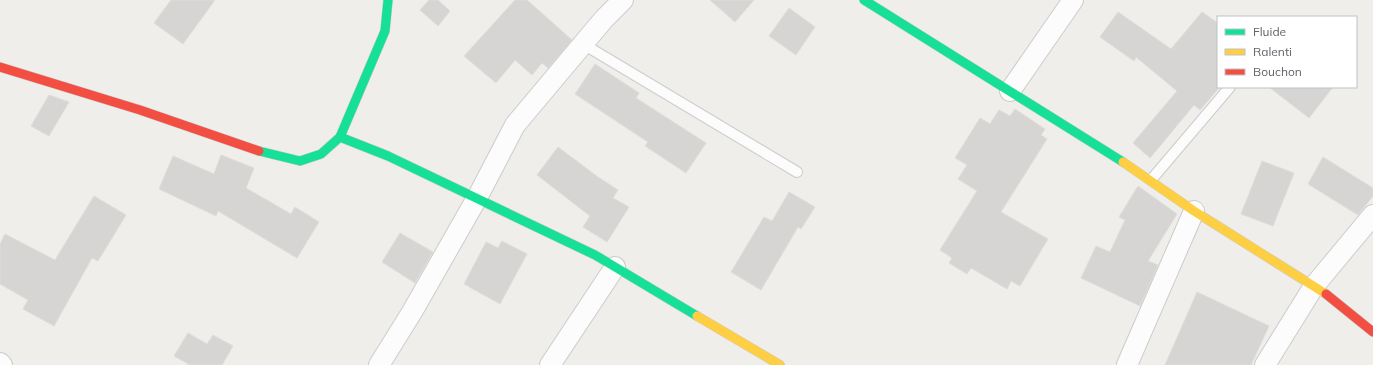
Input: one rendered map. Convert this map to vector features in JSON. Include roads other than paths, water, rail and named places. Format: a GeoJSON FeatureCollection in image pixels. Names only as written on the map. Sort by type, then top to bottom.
{"type":"FeatureCollection","features":[{"type":"Feature","properties":{"kind":"street"},"geometry":{"type":"LineString","coordinates":[[0,67],[140,110],[267,154],[300,161],[321,154],[340,136],[385,31],[388,0]]}},
{"type":"Feature","properties":{"kind":"street"},"geometry":{"type":"LineString","coordinates":[[379,365],[412,312],[477,198],[515,125],[583,44],[623,0]]}},
{"type":"Feature","properties":{"kind":"street"},"geometry":{"type":"LineString","coordinates":[[864,0],[1151,180],[1194,211],[1314,286],[1332,298],[1373,332]]}},
{"type":"Feature","properties":{"kind":"street"},"geometry":{"type":"LineString","coordinates":[[1010,91],[1073,0]]}},
{"type":"Feature","properties":{"kind":"street"},"geometry":{"type":"LineString","coordinates":[[340,136],[388,156],[595,255],[780,365]]}},
{"type":"Feature","properties":{"kind":"street"},"geometry":{"type":"LineString","coordinates":[[1127,365],[1194,211]]}},
{"type":"Feature","properties":{"kind":"street"},"geometry":{"type":"LineString","coordinates":[[1265,365],[1314,286],[1373,215]]}},
{"type":"Feature","properties":{"kind":"street"},"geometry":{"type":"LineString","coordinates":[[550,365],[615,267]]}},
{"type":"Feature","properties":{"kind":"lane"},"geometry":{"type":"LineString","coordinates":[[583,44],[797,172]]}},
{"type":"Feature","properties":{"kind":"lane"},"geometry":{"type":"LineString","coordinates":[[1151,180],[1229,88]]}}]}
